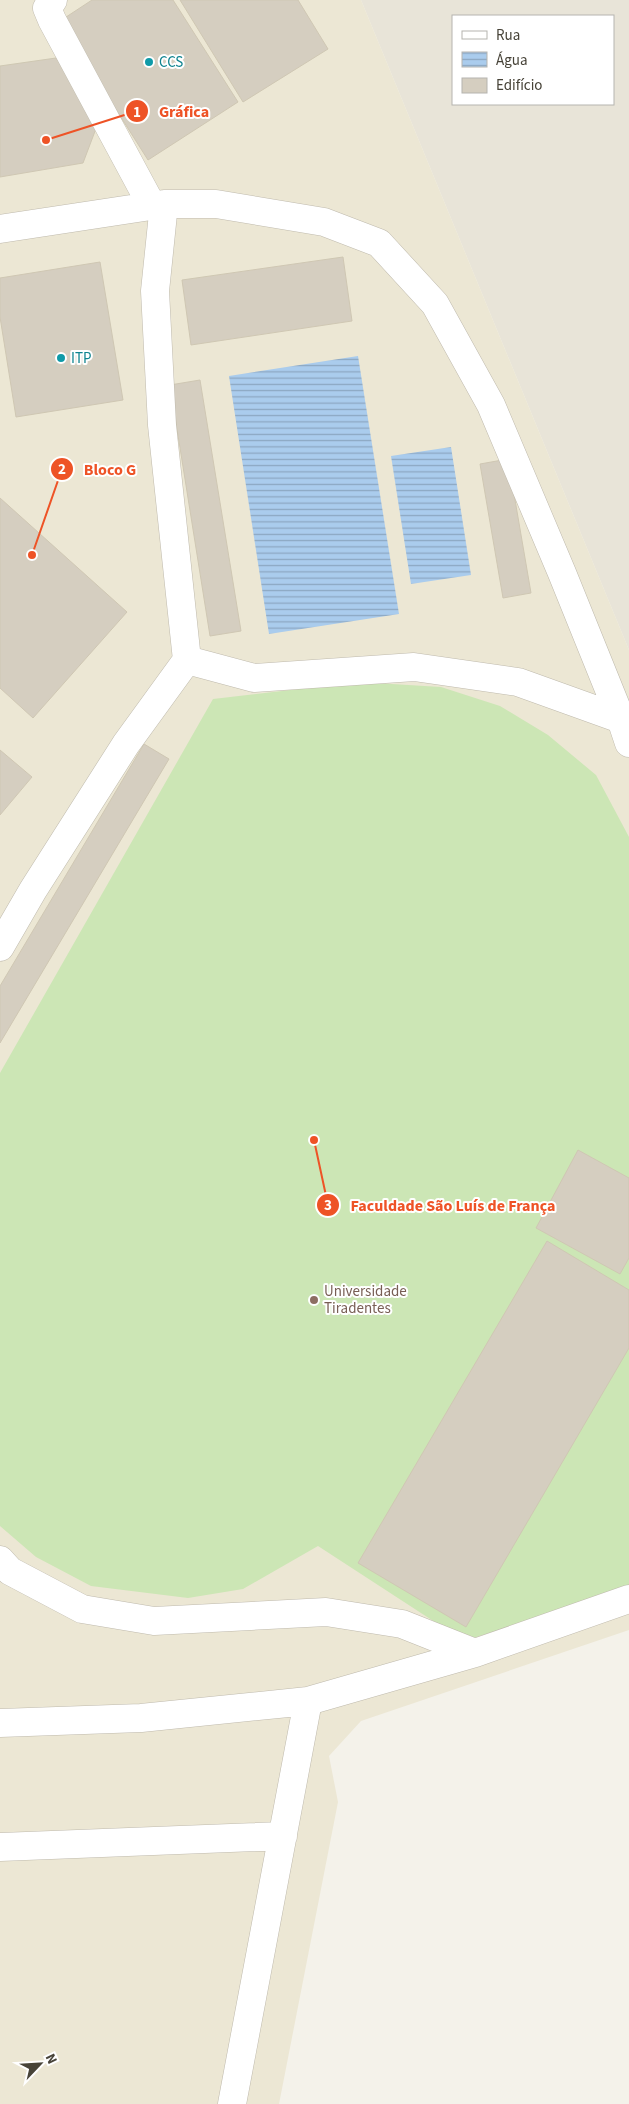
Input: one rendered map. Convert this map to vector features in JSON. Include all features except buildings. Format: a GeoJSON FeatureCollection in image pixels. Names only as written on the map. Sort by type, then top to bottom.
{"type":"FeatureCollection","features":[{"type":"Feature","properties":{"kind":"lane"},"geometry":{"type":"LineString","coordinates":[[0,946],[33,890],[126,744],[187,660],[162,425],[155,291],[158,205],[52,20],[47,8],[53,0]]}},
{"type":"Feature","properties":{"kind":"lane"},"geometry":{"type":"LineString","coordinates":[[0,229],[158,205],[216,204],[324,222],[379,243],[435,304],[490,405],[562,573],[625,731]]}},
{"type":"Feature","properties":{"kind":"lane"},"geometry":{"type":"LineString","coordinates":[[187,660],[254,678],[414,667],[518,682],[625,731]]}},
{"type":"Feature","properties":{"kind":"lane"},"geometry":{"type":"LineString","coordinates":[[0,1560],[10,1571],[82,1609],[154,1621],[326,1612],[402,1624],[475,1652]]}},
{"type":"Feature","properties":{"kind":"lane"},"geometry":{"type":"LineString","coordinates":[[0,1723],[141,1718],[308,1701],[475,1652],[629,1599]]}},
{"type":"Feature","properties":{"kind":"lane"},"geometry":{"type":"LineString","coordinates":[[232,2104],[308,1701]]}},
{"type":"Feature","properties":{"kind":"lane"},"geometry":{"type":"LineString","coordinates":[[0,1847],[283,1836]]}},
{"type":"Feature","properties":{"kind":"shaded area"},"geometry":{"type":"Polygon","coordinates":[[[0,0],[361,0],[629,650],[629,1630],[361,1721],[329,1756],[338,1802],[279,2104],[0,2104],[0,0]]]}},
{"type":"Feature","properties":{"kind":"shaded area"},"geometry":{"type":"Polygon","coordinates":[[[361,0],[629,0],[629,650],[361,0]]]}},
{"type":"Feature","properties":{"kind":"green space","name":"Universidade Tiradentes"},"geometry":{"type":"Polygon","coordinates":[[[359,682],[441,687],[500,706],[548,735],[596,775],[629,837],[629,1585],[610,1595],[464,1641],[318,1546],[243,1589],[188,1598],[91,1586],[36,1557],[0,1526],[0,1073],[213,699],[359,682]]]}},
{"type":"Feature","properties":{"kind":"water"},"geometry":{"type":"Polygon","coordinates":[[[358,356],[399,614],[269,634],[229,376],[358,356]]]}},
{"type":"Feature","properties":{"kind":"water"},"geometry":{"type":"Polygon","coordinates":[[[451,447],[471,575],[411,584],[391,456],[451,447]]]}},
{"type":"Feature","properties":{"kind":"place","name":"CCS"},"geometry":{"type":"Point","coordinates":[149,62]}},
{"type":"Feature","properties":{"kind":"place","name":"Gráfica"},"geometry":{"type":"Point","coordinates":[46,140]}},
{"type":"Feature","properties":{"kind":"place","name":"ITP"},"geometry":{"type":"Point","coordinates":[61,358]}},
{"type":"Feature","properties":{"kind":"place","name":"Bloco G"},"geometry":{"type":"Point","coordinates":[32,555]}},
{"type":"Feature","properties":{"kind":"place","name":"Faculdade São Luís de França"},"geometry":{"type":"Point","coordinates":[314,1140]}},
{"type":"Feature","properties":{"kind":"place","name":"Universidade Tiradentes"},"geometry":{"type":"Point","coordinates":[314,1300]}}]}
